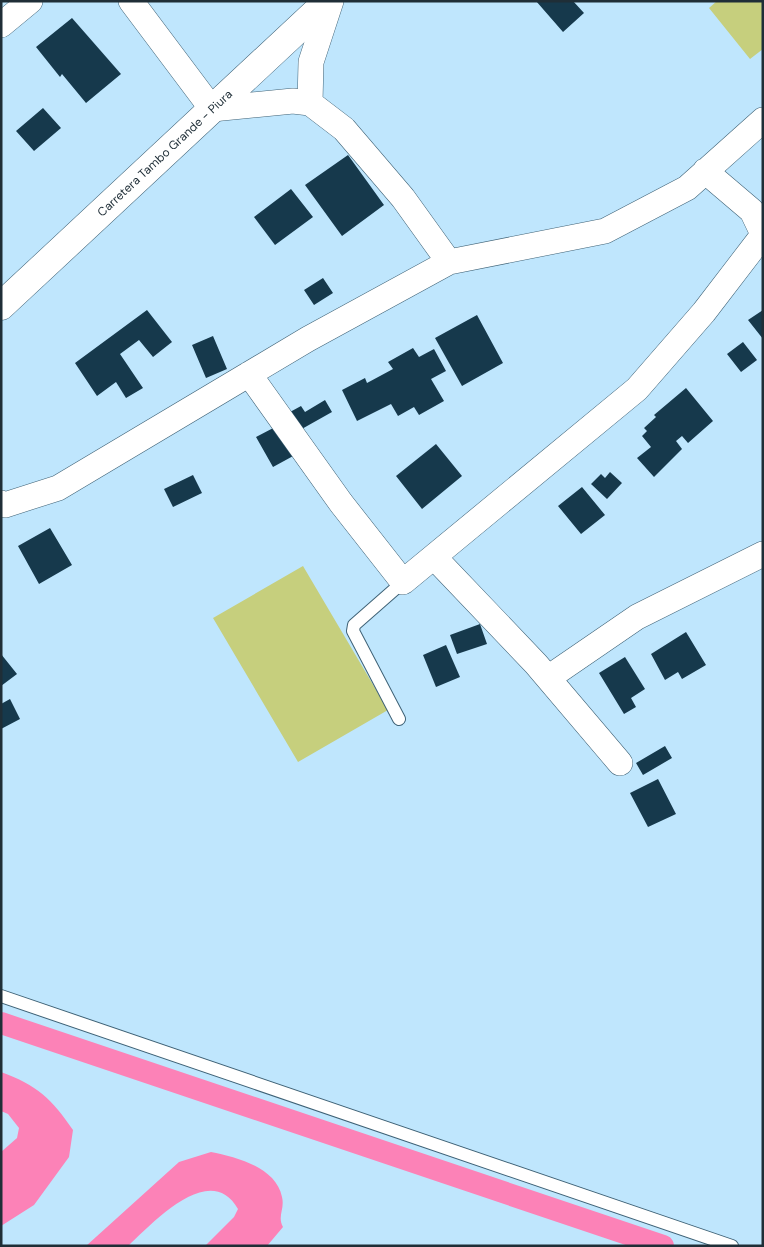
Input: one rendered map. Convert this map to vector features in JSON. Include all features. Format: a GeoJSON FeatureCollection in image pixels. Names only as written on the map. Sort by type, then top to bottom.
{"type":"FeatureCollection","features":[{"type":"Feature","properties":{"kind":"main road","name":"Carretera Tambo Grande - Piura"},"geometry":{"type":"LineString","coordinates":[[1,306],[330,1]]}},
{"type":"Feature","properties":{"kind":"street"},"geometry":{"type":"LineString","coordinates":[[1,25],[30,1]]}},
{"type":"Feature","properties":{"kind":"street"},"geometry":{"type":"LineString","coordinates":[[131,1],[212,109],[293,101],[310,103],[350,136],[403,198],[449,262]]}},
{"type":"Feature","properties":{"kind":"street"},"geometry":{"type":"LineString","coordinates":[[310,103],[311,62],[330,1]]}},
{"type":"Feature","properties":{"kind":"street"},"geometry":{"type":"LineString","coordinates":[[1,503],[5,505],[58,488],[308,339],[449,262],[606,231],[687,188],[763,120]]}},
{"type":"Feature","properties":{"kind":"street"},"geometry":{"type":"LineString","coordinates":[[249,374],[341,503],[403,582],[637,389],[704,312],[763,235],[752,211],[705,172]]}},
{"type":"Feature","properties":{"kind":"street"},"geometry":{"type":"LineString","coordinates":[[548,678],[637,617],[763,554]]}},
{"type":"Feature","properties":{"kind":"street"},"geometry":{"type":"LineString","coordinates":[[434,556],[548,678],[620,764]]}},
{"type":"Feature","properties":{"kind":"lane"},"geometry":{"type":"LineString","coordinates":[[399,719],[353,631],[354,625],[403,582]]}},
{"type":"Feature","properties":{"kind":"lane"},"geometry":{"type":"LineString","coordinates":[[1,996],[732,1246]]}},
{"type":"Feature","properties":{"kind":"green space"},"geometry":{"type":"Polygon","coordinates":[[[717,1],[763,1],[763,49],[750,59],[709,8],[717,1]]]}},
{"type":"Feature","properties":{"kind":"green space"},"geometry":{"type":"Polygon","coordinates":[[[303,566],[388,710],[298,762],[213,618],[303,566]]]}},
{"type":"Feature","properties":{"kind":"shaded area"},"geometry":{"type":"Polygon","coordinates":[[[1,1072],[24,1082],[43,1094],[73,1130],[69,1157],[34,1205],[1,1226],[1,1152],[17,1138],[19,1128],[8,1114],[1,1111],[1,1072]]]}},
{"type":"Feature","properties":{"kind":"shaded area"},"geometry":{"type":"Polygon","coordinates":[[[211,1152],[254,1165],[272,1178],[278,1187],[283,1201],[281,1223],[283,1227],[267,1246],[205,1246],[234,1217],[238,1209],[226,1196],[213,1191],[197,1193],[182,1200],[166,1211],[128,1246],[86,1246],[179,1162],[211,1152]]]}},
{"type":"Feature","properties":{"kind":"building"},"geometry":{"type":"Polygon","coordinates":[[[536,1],[573,1],[584,13],[563,32],[536,1]]]}},
{"type":"Feature","properties":{"kind":"building"},"geometry":{"type":"Polygon","coordinates":[[[72,18],[121,74],[86,103],[62,74],[60,77],[36,47],[72,18]]]}},
{"type":"Feature","properties":{"kind":"building"},"geometry":{"type":"Polygon","coordinates":[[[43,108],[61,128],[34,151],[16,131],[43,108]]]}},
{"type":"Feature","properties":{"kind":"building"},"geometry":{"type":"Polygon","coordinates":[[[348,155],[384,205],[342,236],[305,185],[348,155]]]}},
{"type":"Feature","properties":{"kind":"building"},"geometry":{"type":"Polygon","coordinates":[[[291,189],[313,217],[275,245],[254,217],[291,189]]]}},
{"type":"Feature","properties":{"kind":"building"},"geometry":{"type":"Polygon","coordinates":[[[323,278],[333,293],[314,305],[304,290],[323,278]]]}},
{"type":"Feature","properties":{"kind":"building"},"geometry":{"type":"Polygon","coordinates":[[[147,310],[172,342],[153,357],[139,340],[120,354],[143,388],[126,398],[116,382],[97,396],[75,363],[147,310]]]}},
{"type":"Feature","properties":{"kind":"building"},"geometry":{"type":"Polygon","coordinates":[[[763,310],[763,339],[748,320],[763,310]]]}},
{"type":"Feature","properties":{"kind":"building"},"geometry":{"type":"Polygon","coordinates":[[[477,315],[503,363],[462,386],[435,338],[477,315]]]}},
{"type":"Feature","properties":{"kind":"building"},"geometry":{"type":"Polygon","coordinates":[[[213,336],[227,369],[206,378],[192,345],[213,336]]]}},
{"type":"Feature","properties":{"kind":"building"},"geometry":{"type":"Polygon","coordinates":[[[743,342],[757,360],[741,372],[727,354],[743,342]]]}},
{"type":"Feature","properties":{"kind":"building"},"geometry":{"type":"Polygon","coordinates":[[[413,348],[419,357],[434,349],[446,371],[431,379],[444,401],[419,415],[414,407],[398,416],[391,404],[357,421],[342,390],[365,378],[367,383],[393,369],[388,362],[413,348]]]}},
{"type":"Feature","properties":{"kind":"building"},"geometry":{"type":"Polygon","coordinates":[[[686,388],[713,421],[688,443],[682,436],[676,441],[682,449],[654,477],[637,458],[651,447],[642,436],[647,431],[644,428],[656,417],[654,415],[686,388]]]}},
{"type":"Feature","properties":{"kind":"building"},"geometry":{"type":"Polygon","coordinates":[[[325,400],[332,412],[300,430],[290,412],[301,406],[305,412],[325,400]]]}},
{"type":"Feature","properties":{"kind":"building"},"geometry":{"type":"Polygon","coordinates":[[[279,425],[295,455],[273,467],[256,437],[279,425]]]}},
{"type":"Feature","properties":{"kind":"building"},"geometry":{"type":"Polygon","coordinates":[[[436,444],[462,476],[422,509],[396,476],[436,444]]]}},
{"type":"Feature","properties":{"kind":"building"},"geometry":{"type":"Polygon","coordinates":[[[610,472],[622,483],[607,499],[591,484],[601,474],[605,478],[610,472]]]}},
{"type":"Feature","properties":{"kind":"building"},"geometry":{"type":"Polygon","coordinates":[[[193,475],[202,493],[173,507],[164,489],[193,475]]]}},
{"type":"Feature","properties":{"kind":"building"},"geometry":{"type":"Polygon","coordinates":[[[582,487],[605,515],[581,534],[558,506],[582,487]]]}},
{"type":"Feature","properties":{"kind":"building"},"geometry":{"type":"Polygon","coordinates":[[[50,528],[72,565],[39,584],[18,546],[50,528]]]}},
{"type":"Feature","properties":{"kind":"building"},"geometry":{"type":"Polygon","coordinates":[[[480,624],[487,644],[457,654],[450,635],[480,624]]]}},
{"type":"Feature","properties":{"kind":"building"},"geometry":{"type":"Polygon","coordinates":[[[686,632],[706,665],[682,679],[678,672],[665,680],[651,654],[686,632]]]}},
{"type":"Feature","properties":{"kind":"building"},"geometry":{"type":"Polygon","coordinates":[[[446,645],[460,677],[436,687],[423,655],[446,645]]]}},
{"type":"Feature","properties":{"kind":"building"},"geometry":{"type":"Polygon","coordinates":[[[1,654],[17,674],[1,686],[1,654]]]}},
{"type":"Feature","properties":{"kind":"building"},"geometry":{"type":"Polygon","coordinates":[[[625,657],[645,689],[631,698],[636,707],[624,714],[599,673],[625,657]]]}},
{"type":"Feature","properties":{"kind":"building"},"geometry":{"type":"Polygon","coordinates":[[[10,699],[20,719],[1,729],[1,704],[10,699]]]}},
{"type":"Feature","properties":{"kind":"building"},"geometry":{"type":"Polygon","coordinates":[[[665,746],[672,758],[643,775],[636,763],[665,746]]]}},
{"type":"Feature","properties":{"kind":"building"},"geometry":{"type":"Polygon","coordinates":[[[658,779],[676,814],[648,827],[630,793],[658,779]]]}},
{"type":"Feature","properties":{"kind":"waterway"},"geometry":{"type":"LineString","coordinates":[[1,1023],[663,1246]]}}]}
